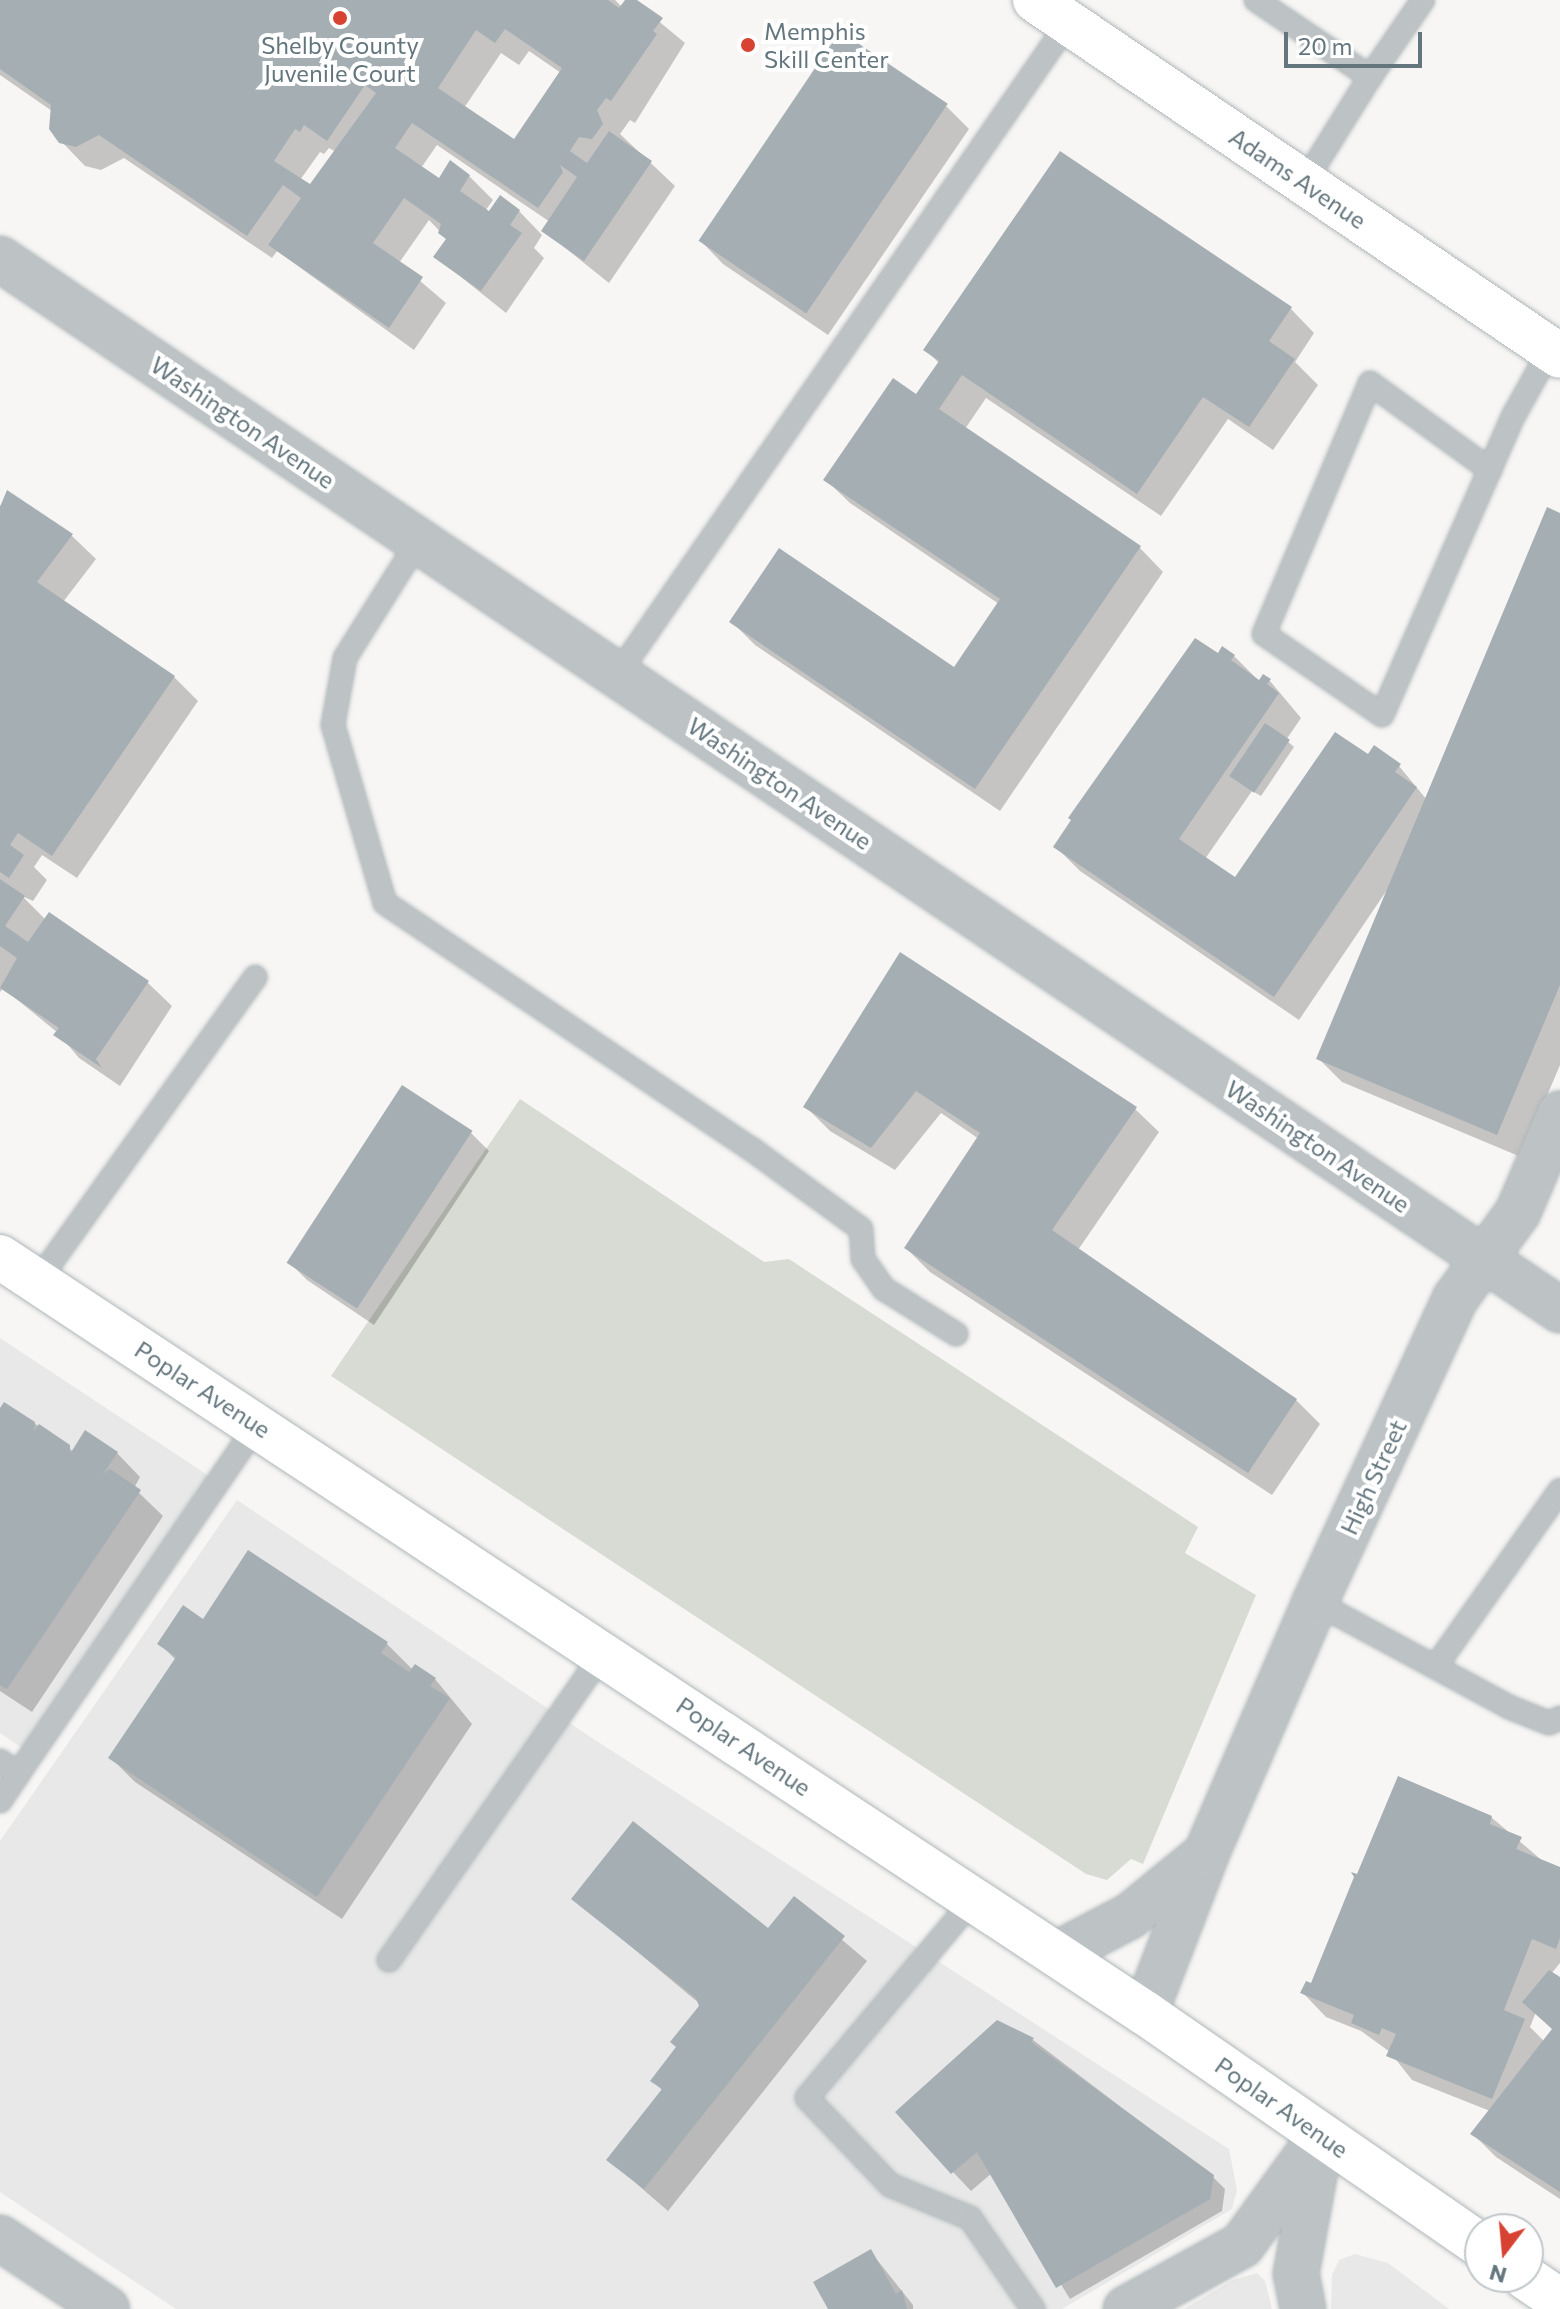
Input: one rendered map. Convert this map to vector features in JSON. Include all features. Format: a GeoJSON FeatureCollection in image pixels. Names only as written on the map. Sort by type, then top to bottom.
{"type":"FeatureCollection","features":[{"type":"Feature","properties":{"kind":"main road","name":"Adams Avenue"},"geometry":{"type":"LineString","coordinates":[[1052,11],[1555,353]]}},
{"type":"Feature","properties":{"kind":"main road","name":"Poplar Avenue"},"geometry":{"type":"LineString","coordinates":[[0,1257],[604,1652],[1057,1954],[1464,2234]]}},
{"type":"Feature","properties":{"kind":"street","name":"Washington Avenue"},"geometry":{"type":"LineString","coordinates":[[0,259],[1560,1310]]}},
{"type":"Feature","properties":{"kind":"street","name":"High Street"},"geometry":{"type":"LineString","coordinates":[[1145,2013],[1207,1852],[1315,1602],[1455,1299],[1487,1260],[1518,1212],[1560,1114]]}},
{"type":"Feature","properties":{"kind":"street","name":"High Street"},"geometry":{"type":"LineString","coordinates":[[1057,1954],[1157,1898],[1207,1852]]}},
{"type":"Feature","properties":{"kind":"street"},"geometry":{"type":"LineString","coordinates":[[1126,2309],[1242,2245],[1322,2135]]}},
{"type":"Feature","properties":{"kind":"street"},"geometry":{"type":"LineString","coordinates":[[1303,2309],[1296,2274],[1322,2135]]}},
{"type":"Feature","properties":{"kind":"street"},"geometry":{"type":"LineString","coordinates":[[0,2238],[107,2309]]}},
{"type":"Feature","properties":{"kind":"lane"},"geometry":{"type":"LineString","coordinates":[[1256,0],[1370,77]]}},
{"type":"Feature","properties":{"kind":"lane"},"geometry":{"type":"LineString","coordinates":[[1304,183],[1370,77],[1423,0]]}},
{"type":"Feature","properties":{"kind":"lane"},"geometry":{"type":"LineString","coordinates":[[618,674],[1052,11]]}},
{"type":"Feature","properties":{"kind":"lane"},"geometry":{"type":"LineString","coordinates":[[1490,470],[1370,383],[1264,634],[1382,715],[1490,470],[1555,353]]}},
{"type":"Feature","properties":{"kind":"lane"},"geometry":{"type":"LineString","coordinates":[[419,540],[345,658],[333,725],[385,903],[736,1138],[861,1229],[863,1259],[884,1289],[956,1334]]}},
{"type":"Feature","properties":{"kind":"lane"},"geometry":{"type":"LineString","coordinates":[[37,1282],[255,977]]}},
{"type":"Feature","properties":{"kind":"lane"},"geometry":{"type":"LineString","coordinates":[[0,1801],[9,1768],[257,1425]]}},
{"type":"Feature","properties":{"kind":"lane"},"geometry":{"type":"LineString","coordinates":[[1436,1666],[1560,1490]]}},
{"type":"Feature","properties":{"kind":"lane"},"geometry":{"type":"LineString","coordinates":[[1315,1602],[1509,1707],[1549,1723],[1560,1718]]}},
{"type":"Feature","properties":{"kind":"lane"},"geometry":{"type":"LineString","coordinates":[[389,1960],[604,1652]]}},
{"type":"Feature","properties":{"kind":"lane"},"geometry":{"type":"LineString","coordinates":[[973,1900],[807,2098],[890,2185],[970,2218],[1033,2309]]}},
{"type":"Feature","properties":{"kind":"shaded area"},"geometry":{"type":"Polygon","coordinates":[[[520,1099],[764,1262],[789,1259],[1198,1527],[1185,1553],[1256,1595],[1143,1864],[1131,1859],[1107,1880],[1086,1874],[331,1376],[520,1099]]]}},
{"type":"Feature","properties":{"kind":"shaded area"},"geometry":{"type":"Polygon","coordinates":[[[0,1338],[209,1476],[22,1748],[0,1733],[0,1338]]]}},
{"type":"Feature","properties":{"kind":"shaded area"},"geometry":{"type":"Polygon","coordinates":[[[237,1500],[592,1738],[1229,2149],[1237,2190],[1232,2209],[1062,2309],[176,2309],[0,2192],[0,1841],[237,1500]]]}},
{"type":"Feature","properties":{"kind":"shaded area"},"geometry":{"type":"Polygon","coordinates":[[[1355,2254],[1388,2263],[1449,2309],[1331,2309],[1332,2275],[1339,2260],[1355,2254]]]}},
{"type":"Feature","properties":{"kind":"shaded area"},"geometry":{"type":"Polygon","coordinates":[[[1257,2273],[1265,2281],[1272,2309],[1184,2309],[1233,2280],[1257,2273]]]}},
{"type":"Feature","properties":{"kind":"building"},"geometry":{"type":"Polygon","coordinates":[[[0,0],[608,0],[619,8],[625,0],[637,0],[663,18],[653,31],[657,34],[611,101],[606,98],[597,110],[603,124],[592,139],[579,137],[570,151],[587,163],[609,131],[652,161],[584,261],[541,231],[577,177],[560,165],[563,172],[538,208],[412,123],[395,148],[439,178],[450,160],[470,175],[460,191],[489,211],[500,195],[520,210],[510,225],[522,233],[481,291],[433,257],[446,239],[438,233],[441,224],[404,198],[373,243],[423,277],[389,328],[268,245],[301,198],[283,185],[247,236],[99,135],[76,147],[59,143],[49,129],[51,105],[0,69],[0,0]],[[505,29],[495,43],[476,30],[438,88],[514,139],[562,68],[505,29]],[[365,85],[327,141],[304,125],[300,132],[295,129],[274,161],[310,184],[376,93],[365,85]]]}},
{"type":"Feature","properties":{"kind":"building"},"geometry":{"type":"Polygon","coordinates":[[[840,31],[948,104],[806,313],[699,241],[840,31]]]}},
{"type":"Feature","properties":{"kind":"building"},"geometry":{"type":"Polygon","coordinates":[[[1060,151],[1292,307],[1269,341],[1295,359],[1249,427],[1203,397],[1137,494],[962,375],[939,409],[1141,546],[975,789],[729,622],[779,548],[954,667],[1000,599],[823,480],[893,378],[916,394],[939,361],[923,350],[1060,151]]]}},
{"type":"Feature","properties":{"kind":"building"},"geometry":{"type":"Polygon","coordinates":[[[7,490],[73,534],[37,582],[175,676],[52,856],[18,833],[10,845],[24,855],[9,878],[0,872],[0,507],[7,490]]]}},
{"type":"Feature","properties":{"kind":"building"},"geometry":{"type":"Polygon","coordinates":[[[1547,507],[1560,513],[1560,985],[1497,1135],[1316,1059],[1547,507]]]}},
{"type":"Feature","properties":{"kind":"building"},"geometry":{"type":"Polygon","coordinates":[[[1195,638],[1218,653],[1222,646],[1235,655],[1231,660],[1259,680],[1263,674],[1271,679],[1267,684],[1279,693],[1179,839],[1235,877],[1335,732],[1368,754],[1374,745],[1401,764],[1395,772],[1417,787],[1274,997],[1053,847],[1071,820],[1068,818],[1195,638]]]}},
{"type":"Feature","properties":{"kind":"building"},"geometry":{"type":"Polygon","coordinates":[[[1265,723],[1290,740],[1254,793],[1229,776],[1265,723]]]}},
{"type":"Feature","properties":{"kind":"building"},"geometry":{"type":"Polygon","coordinates":[[[0,879],[25,896],[5,926],[28,942],[49,912],[149,981],[96,1059],[102,1068],[53,1035],[59,1028],[0,988],[17,958],[0,946],[0,879]]]}},
{"type":"Feature","properties":{"kind":"building"},"geometry":{"type":"Polygon","coordinates":[[[900,952],[1137,1107],[1052,1230],[1297,1399],[1248,1473],[904,1248],[980,1133],[916,1091],[871,1148],[803,1107],[900,952]]]}},
{"type":"Feature","properties":{"kind":"building"},"geometry":{"type":"Polygon","coordinates":[[[402,1085],[472,1131],[357,1309],[287,1263],[402,1085]]]}},
{"type":"Feature","properties":{"kind":"building"},"geometry":{"type":"Polygon","coordinates":[[[4,1402],[35,1422],[34,1431],[39,1424],[70,1445],[70,1454],[85,1430],[118,1452],[103,1474],[110,1469],[141,1490],[7,1689],[0,1685],[0,1408],[4,1402]]]}},
{"type":"Feature","properties":{"kind":"building"},"geometry":{"type":"Polygon","coordinates":[[[248,1550],[388,1642],[381,1653],[409,1672],[415,1664],[436,1678],[430,1686],[450,1698],[317,1897],[108,1758],[176,1657],[157,1644],[183,1605],[203,1619],[248,1550]]]}},
{"type":"Feature","properties":{"kind":"building"},"geometry":{"type":"Polygon","coordinates":[[[1398,1776],[1492,1816],[1490,1824],[1522,1837],[1516,1849],[1560,1867],[1560,1938],[1556,1949],[1532,1939],[1504,2010],[1525,2019],[1492,2099],[1386,2056],[1396,2034],[1382,2028],[1379,2035],[1351,2023],[1354,2015],[1300,1993],[1306,1981],[1311,1983],[1354,1877],[1351,1872],[1357,1874],[1398,1776]]]}},
{"type":"Feature","properties":{"kind":"building"},"geometry":{"type":"Polygon","coordinates":[[[633,1821],[768,1928],[794,1896],[845,1936],[644,2189],[606,2160],[662,2089],[650,2081],[676,2047],[670,2042],[699,2006],[696,1998],[571,1899],[633,1821]]]}},
{"type":"Feature","properties":{"kind":"building"},"geometry":{"type":"Polygon","coordinates":[[[1549,1970],[1560,1977],[1560,2192],[1470,2134],[1552,2029],[1522,2002],[1549,1970]]]}},
{"type":"Feature","properties":{"kind":"building"},"geometry":{"type":"Polygon","coordinates":[[[997,2020],[1034,2038],[1031,2042],[1214,2175],[1210,2199],[1056,2288],[977,2152],[951,2174],[895,2112],[997,2020]]]}},
{"type":"Feature","properties":{"kind":"building"},"geometry":{"type":"Polygon","coordinates":[[[871,2249],[896,2294],[902,2290],[907,2309],[828,2309],[813,2282],[871,2249]]]}},
{"type":"Feature","properties":{"kind":"place","name":"Shelby County Juvenile Court"},"geometry":{"type":"Point","coordinates":[340,18]}},
{"type":"Feature","properties":{"kind":"place","name":"Memphis Skill Center"},"geometry":{"type":"Point","coordinates":[748,45]}}]}
